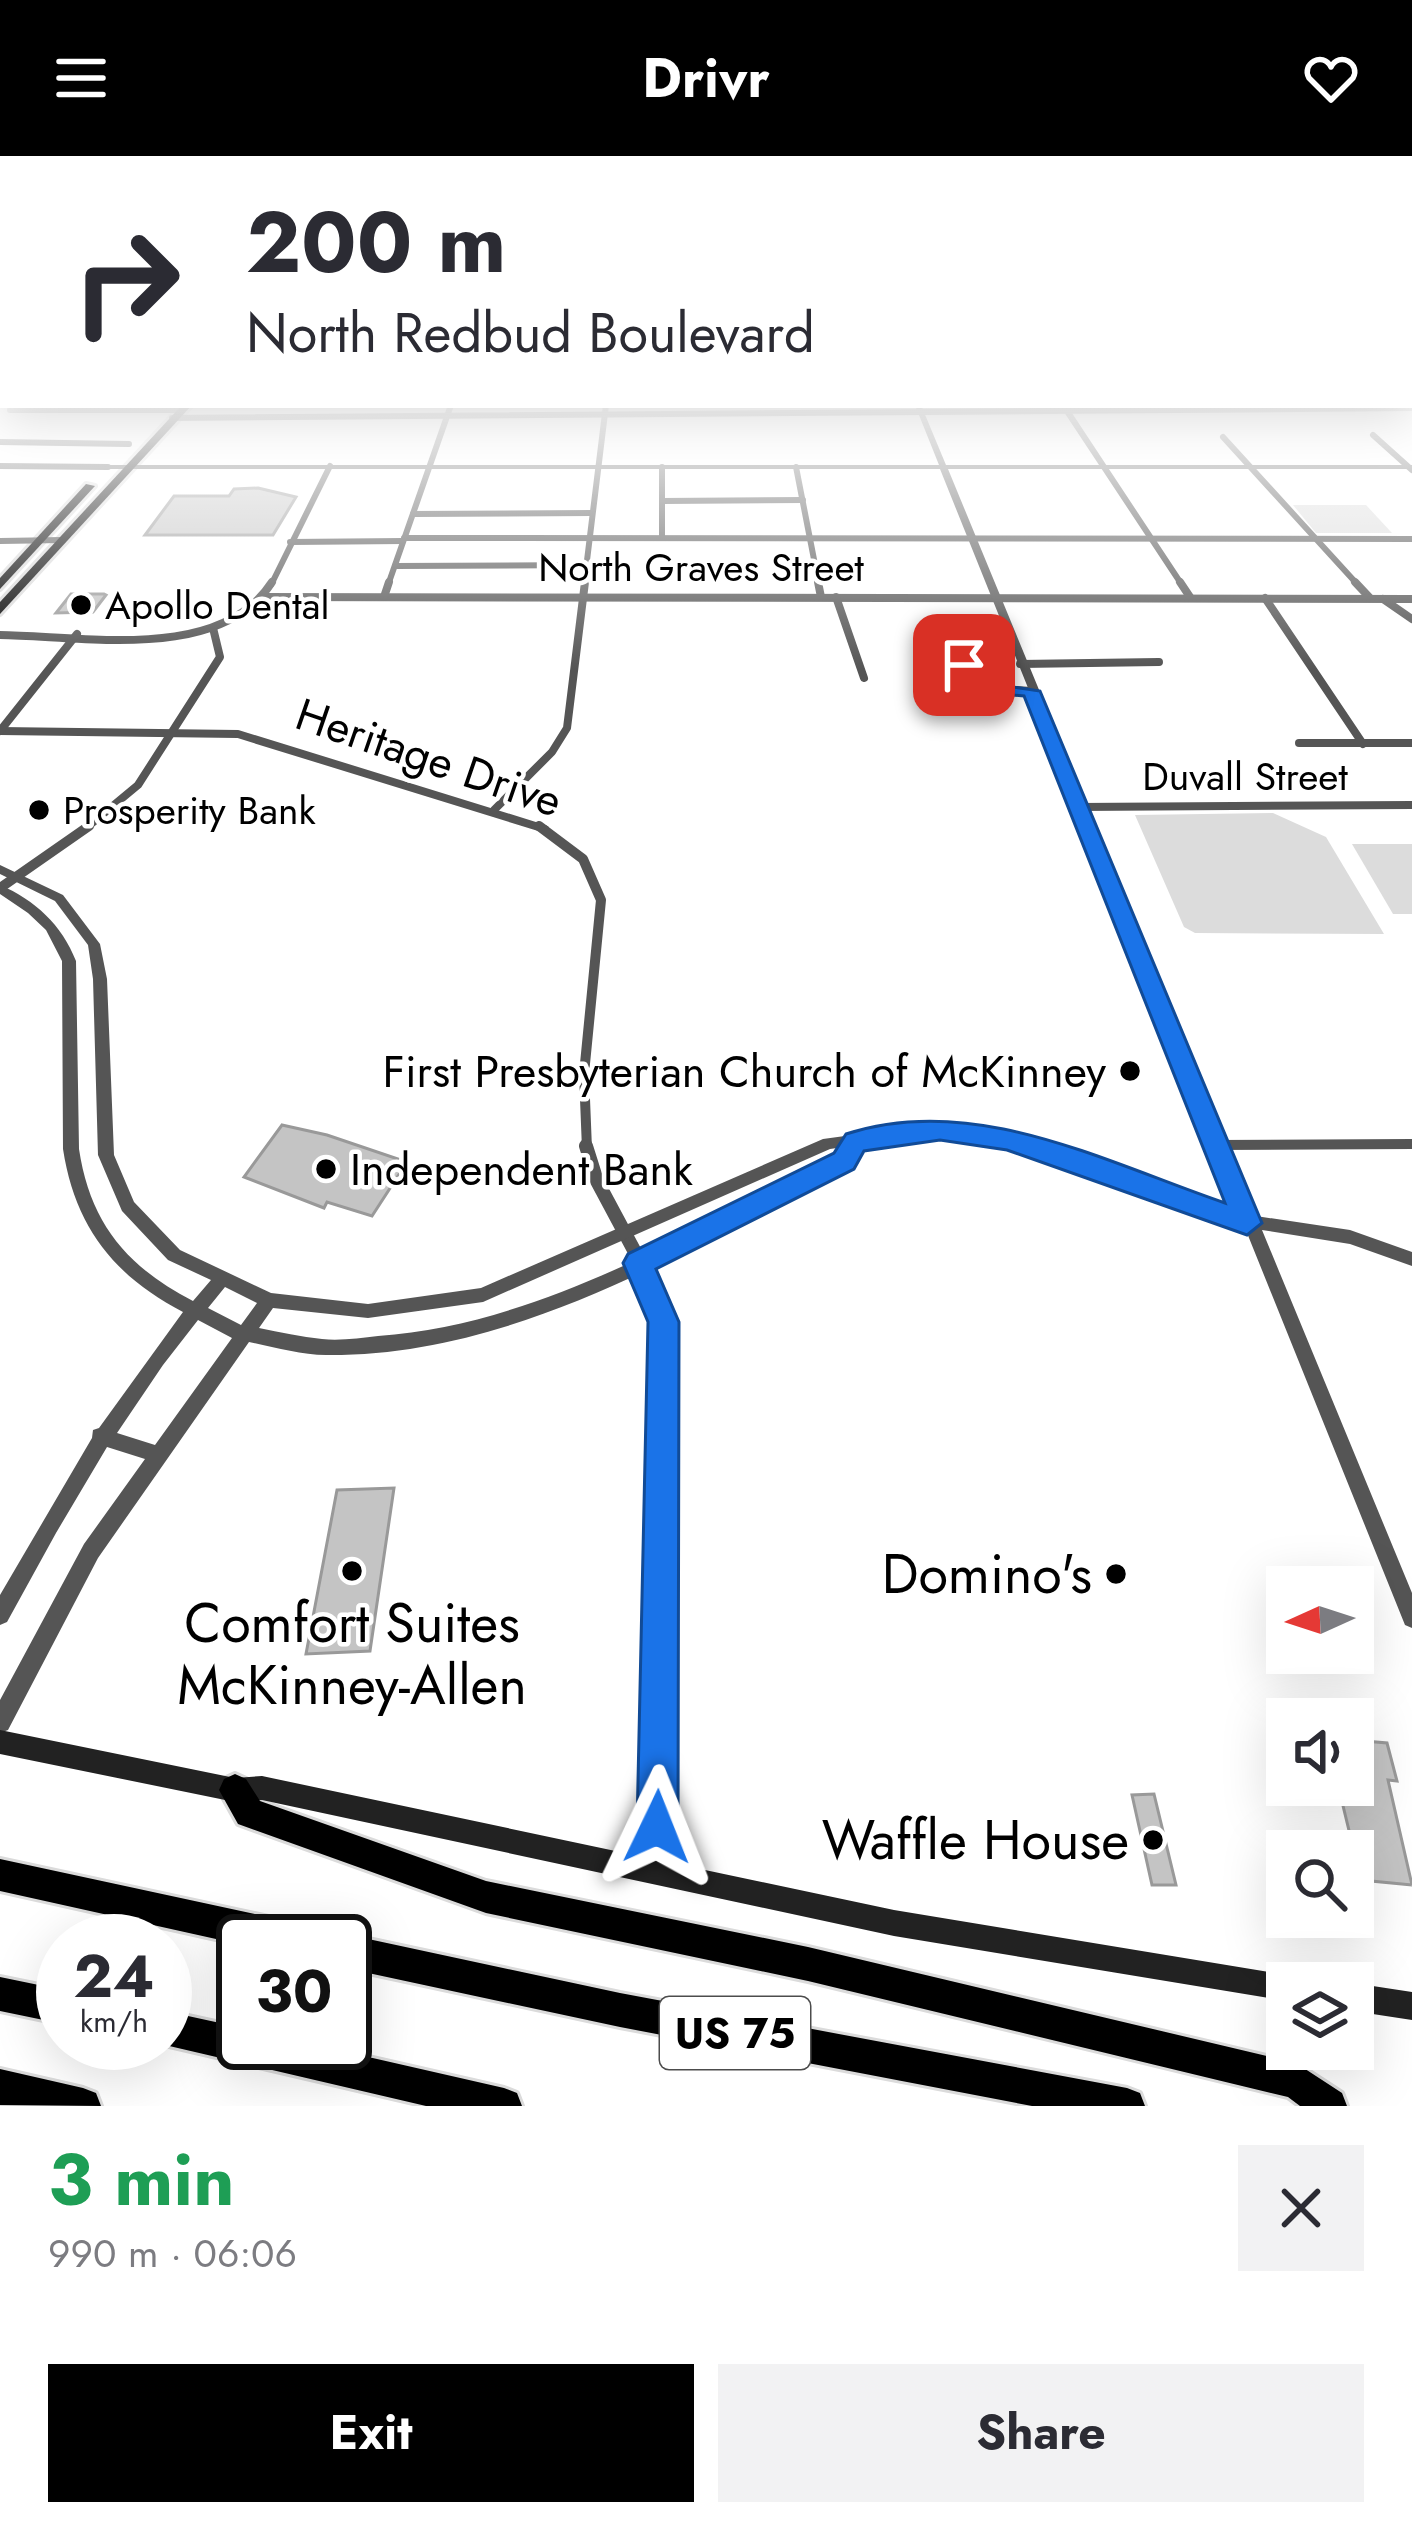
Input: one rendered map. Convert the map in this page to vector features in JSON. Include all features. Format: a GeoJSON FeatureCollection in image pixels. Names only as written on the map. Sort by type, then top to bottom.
{"type":"FeatureCollection","features":[{"type":"Feature","properties":{"kind":"highway"},"geometry":{"type":"LineString","coordinates":[[0,585],[90,487]]}},
{"type":"Feature","properties":{"kind":"highway"},"geometry":{"type":"LineString","coordinates":[[0,610],[108,487]]}},
{"type":"Feature","properties":{"kind":"highway"},"geometry":{"type":"LineString","coordinates":[[235,1790],[249,1814],[464,1890],[808,1964],[1296,2080],[1329,2106]]}},
{"type":"Feature","properties":{"kind":"highway"},"geometry":{"type":"LineString","coordinates":[[0,1875],[216,1922]]}},
{"type":"Feature","properties":{"kind":"highway","name":"US 75"},"geometry":{"type":"LineString","coordinates":[[372,1957],[665,2019],[1127,2106]]}},
{"type":"Feature","properties":{"kind":"highway"},"geometry":{"type":"LineString","coordinates":[[0,1994],[36,2001]]}},
{"type":"Feature","properties":{"kind":"highway"},"geometry":{"type":"LineString","coordinates":[[192,2035],[504,2106]]}},
{"type":"Feature","properties":{"kind":"highway"},"geometry":{"type":"LineString","coordinates":[[0,2087],[83,2106]]}},
{"type":"Feature","properties":{"kind":"main road"},"geometry":{"type":"LineString","coordinates":[[0,1742],[235,1790],[262,1788],[984,1941],[1266,1985]]}},
{"type":"Feature","properties":{"kind":"main road"},"geometry":{"type":"LineString","coordinates":[[1374,2000],[1412,2006]]}},
{"type":"Feature","properties":{"kind":"street"},"geometry":{"type":"LineString","coordinates":[[0,635],[213,628],[241,617],[261,598],[319,487]]}},
{"type":"Feature","properties":{"kind":"street"},"geometry":{"type":"LineString","coordinates":[[384,597],[422,487]]}},
{"type":"Feature","properties":{"kind":"street"},"geometry":{"type":"LineString","coordinates":[[494,810],[564,736],[590,565],[595,487]]}},
{"type":"Feature","properties":{"kind":"street"},"geometry":{"type":"LineString","coordinates":[[662,487],[662,538]]}},
{"type":"Feature","properties":{"kind":"street"},"geometry":{"type":"LineString","coordinates":[[800,487],[821,597]]}},
{"type":"Feature","properties":{"kind":"street"},"geometry":{"type":"LineString","coordinates":[[950,487],[1412,1618]]}},
{"type":"Feature","properties":{"kind":"street"},"geometry":{"type":"LineString","coordinates":[[1117,487],[1190,597]]}},
{"type":"Feature","properties":{"kind":"street"},"geometry":{"type":"LineString","coordinates":[[1267,487],[1370,598]]}},
{"type":"Feature","properties":{"kind":"street"},"geometry":{"type":"LineString","coordinates":[[662,501],[803,500]]}},
{"type":"Feature","properties":{"kind":"street"},"geometry":{"type":"LineString","coordinates":[[413,514],[592,513]]}},
{"type":"Feature","properties":{"kind":"street"},"geometry":{"type":"LineString","coordinates":[[290,542],[969,536],[1412,539]]}},
{"type":"Feature","properties":{"kind":"street"},"geometry":{"type":"LineString","coordinates":[[0,541],[62,539]]}},
{"type":"Feature","properties":{"kind":"street"},"geometry":{"type":"LineString","coordinates":[[395,566],[590,565]]}},
{"type":"Feature","properties":{"kind":"street"},"geometry":{"type":"LineString","coordinates":[[836,597],[843,625],[860,647],[864,678]]}},
{"type":"Feature","properties":{"kind":"street","name":"North Graves Street"},"geometry":{"type":"LineString","coordinates":[[261,598],[1412,599]]}},
{"type":"Feature","properties":{"kind":"street"},"geometry":{"type":"LineString","coordinates":[[1265,598],[1363,743]]}},
{"type":"Feature","properties":{"kind":"street"},"geometry":{"type":"LineString","coordinates":[[1382,598],[1412,619]]}},
{"type":"Feature","properties":{"kind":"street"},"geometry":{"type":"LineString","coordinates":[[213,628],[222,650],[176,731],[138,785],[0,889],[47,922],[69,961],[70,1149],[86,1209],[124,1263],[192,1313],[245,1335],[327,1347],[417,1343],[496,1323],[638,1263],[844,1161],[855,1142]]}},
{"type":"Feature","properties":{"kind":"street"},"geometry":{"type":"LineString","coordinates":[[0,731],[77,634]]}},
{"type":"Feature","properties":{"kind":"street"},"geometry":{"type":"LineString","coordinates":[[1013,649],[968,652],[968,675],[981,688],[1031,691]]}},
{"type":"Feature","properties":{"kind":"street"},"geometry":{"type":"LineString","coordinates":[[1020,664],[1160,662]]}},
{"type":"Feature","properties":{"kind":"street","name":"Heritage Drive"},"geometry":{"type":"LineString","coordinates":[[0,731],[176,731],[262,739],[494,810],[563,838],[586,859],[598,882],[584,1136],[590,1165],[663,1322],[656,1871]]}},
{"type":"Feature","properties":{"kind":"street"},"geometry":{"type":"LineString","coordinates":[[1299,743],[1412,743]]}},
{"type":"Feature","properties":{"kind":"street","name":"Duvall Street"},"geometry":{"type":"LineString","coordinates":[[1078,807],[1412,805]]}},
{"type":"Feature","properties":{"kind":"street"},"geometry":{"type":"LineString","coordinates":[[0,869],[19,875],[70,908],[97,953],[104,1132],[115,1184],[160,1245],[220,1281],[269,1300],[368,1311],[435,1305],[507,1288],[828,1144],[909,1131],[974,1132],[1247,1223],[1350,1238],[1412,1258]]}},
{"type":"Feature","properties":{"kind":"street"},"geometry":{"type":"LineString","coordinates":[[1215,1145],[1412,1144]]}},
{"type":"Feature","properties":{"kind":"street"},"geometry":{"type":"LineString","coordinates":[[0,1615],[100,1436],[220,1281]]}},
{"type":"Feature","properties":{"kind":"street"},"geometry":{"type":"LineString","coordinates":[[0,1722],[69,1588],[156,1454],[269,1300]]}},
{"type":"Feature","properties":{"kind":"street"},"geometry":{"type":"LineString","coordinates":[[100,1436],[156,1454]]}},
{"type":"Feature","properties":{"kind":"shaded area"},"geometry":{"type":"Polygon","coordinates":[[[1293,505],[1366,505],[1392,533],[1316,533],[1293,505]]]}},
{"type":"Feature","properties":{"kind":"shaded area"},"geometry":{"type":"Polygon","coordinates":[[[1273,813],[1326,837],[1384,934],[1195,933],[1184,927],[1135,815],[1273,813]]]}},
{"type":"Feature","properties":{"kind":"shaded area"},"geometry":{"type":"Polygon","coordinates":[[[1352,844],[1412,844],[1412,914],[1393,914],[1352,844]]]}},
{"type":"Feature","properties":{"kind":"building"},"geometry":{"type":"Polygon","coordinates":[[[258,488],[296,497],[273,535],[145,535],[174,496],[229,496],[234,489],[258,488]]]}},
{"type":"Feature","properties":{"kind":"building"},"geometry":{"type":"Polygon","coordinates":[[[71,594],[106,595],[93,612],[56,613],[71,594]]]}},
{"type":"Feature","properties":{"kind":"building","name":"Independent Bank"},"geometry":{"type":"Polygon","coordinates":[[[282,1125],[407,1162],[372,1216],[327,1202],[324,1208],[244,1177],[282,1125]]]}},
{"type":"Feature","properties":{"kind":"building","name":"Comfort Suites McKinney-Allen"},"geometry":{"type":"Polygon","coordinates":[[[394,1488],[370,1651],[306,1654],[337,1490],[394,1488]]]}},
{"type":"Feature","properties":{"kind":"building"},"geometry":{"type":"Polygon","coordinates":[[[1374,1742],[1387,1743],[1397,1781],[1388,1780],[1412,1885],[1374,1881],[1374,1830],[1349,1830],[1343,1806],[1374,1806],[1374,1742]]]}},
{"type":"Feature","properties":{"kind":"building","name":"Waffle House"},"geometry":{"type":"Polygon","coordinates":[[[1154,1794],[1176,1885],[1152,1885],[1132,1795],[1154,1794]]]}},
{"type":"Feature","properties":{"kind":"place","name":"Apollo Dental"},"geometry":{"type":"Point","coordinates":[81,605]}},
{"type":"Feature","properties":{"kind":"place","name":"Prosperity Bank"},"geometry":{"type":"Point","coordinates":[39,810]}},
{"type":"Feature","properties":{"kind":"place","name":"First Presbyterian Church of McKinney"},"geometry":{"type":"Point","coordinates":[1130,1071]}},
{"type":"Feature","properties":{"kind":"place","name":"Independent Bank"},"geometry":{"type":"Point","coordinates":[326,1169]}},
{"type":"Feature","properties":{"kind":"place","name":"Comfort Suites McKinney-Allen"},"geometry":{"type":"Point","coordinates":[352,1571]}},
{"type":"Feature","properties":{"kind":"place","name":"Domino's"},"geometry":{"type":"Point","coordinates":[1116,1574]}},
{"type":"Feature","properties":{"kind":"place","name":"Waffle House"},"geometry":{"type":"Point","coordinates":[1153,1840]}},
{"type":"Feature","properties":{"kind":"route"},"geometry":{"type":"LineString","coordinates":[[657,1827],[663,1322],[656,1294],[638,1263],[844,1161],[855,1142],[909,1131],[940,1129],[1008,1139],[1247,1223],[1031,691],[981,688],[964,665]]}}]}
